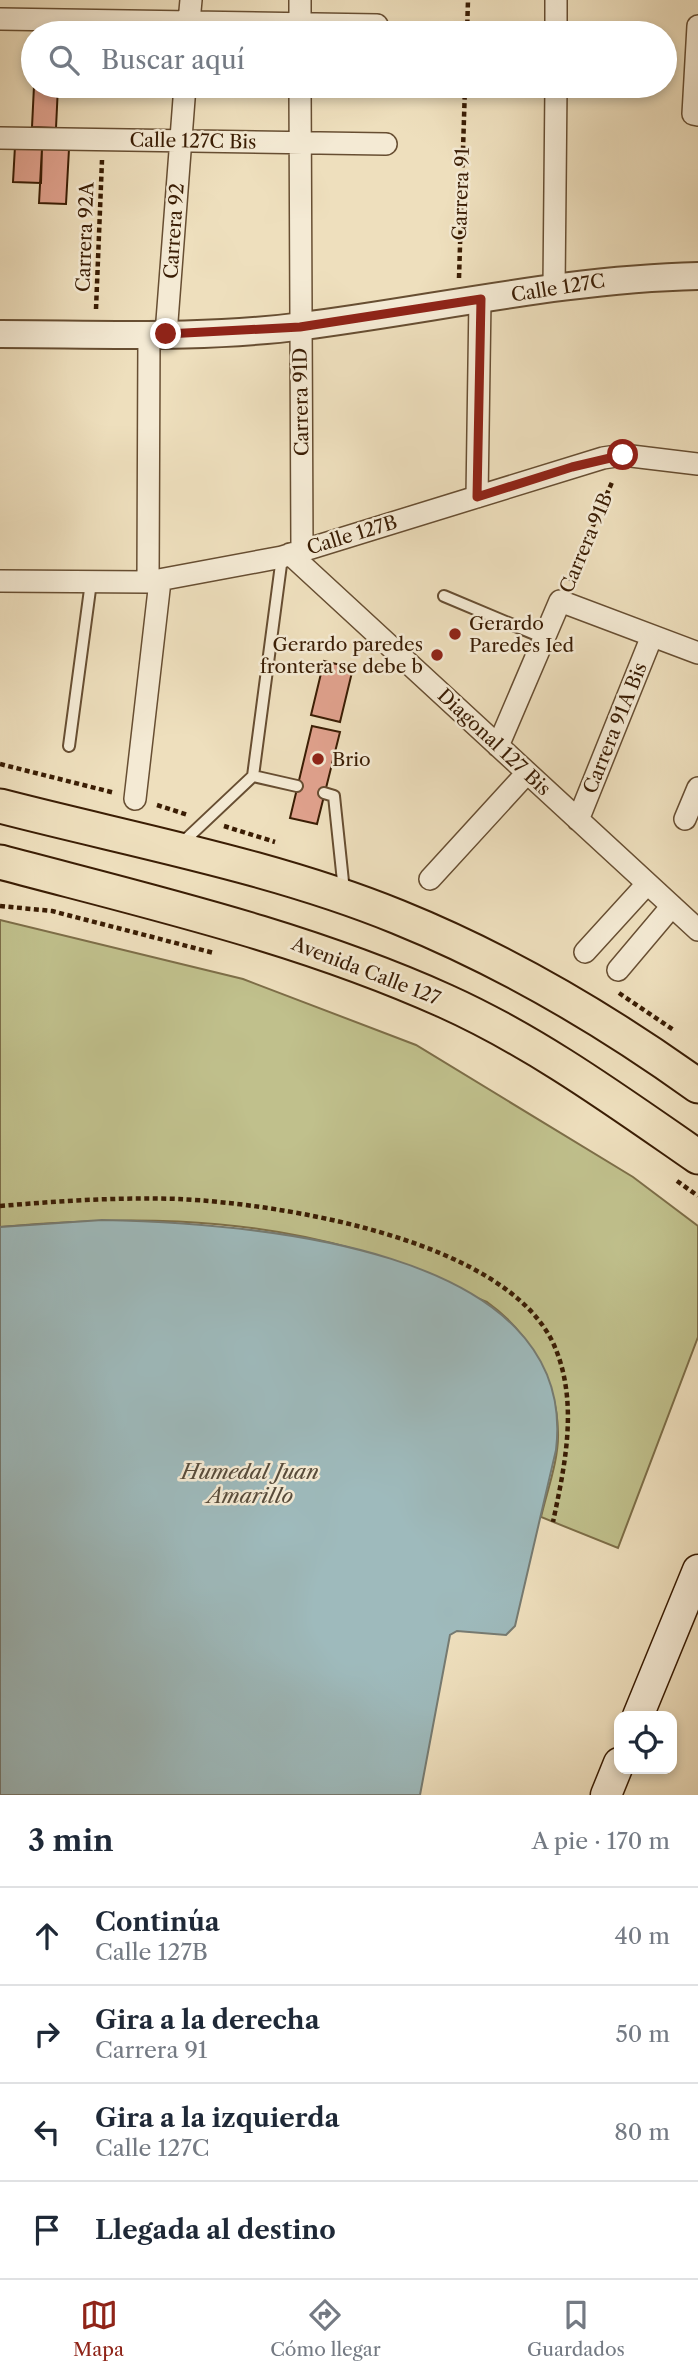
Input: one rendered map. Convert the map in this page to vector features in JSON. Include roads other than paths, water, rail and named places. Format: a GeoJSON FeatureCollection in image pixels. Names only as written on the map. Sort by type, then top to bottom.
{"type":"FeatureCollection","features":[{"type":"Feature","properties":{"kind":"main road"},"geometry":{"type":"LineString","coordinates":[[0,806],[269,874],[398,917],[501,966],[590,1015],[698,1086]]}},
{"type":"Feature","properties":{"kind":"main road","name":"Avenida Calle 127"},"geometry":{"type":"LineString","coordinates":[[0,862],[257,931],[352,962],[448,1002],[565,1065],[698,1157]]}},
{"type":"Feature","properties":{"kind":"main road"},"geometry":{"type":"LineString","coordinates":[[640,1711],[698,1570]]}},
{"type":"Feature","properties":{"kind":"main road"},"geometry":{"type":"LineString","coordinates":[[606,1795],[615,1774]]}},
{"type":"Feature","properties":{"kind":"street"},"geometry":{"type":"LineString","coordinates":[[190,21],[191,0]]}},
{"type":"Feature","properties":{"kind":"street"},"geometry":{"type":"LineString","coordinates":[[300,0],[300,21]]}},
{"type":"Feature","properties":{"kind":"street"},"geometry":{"type":"LineString","coordinates":[[556,0],[556,21]]}},
{"type":"Feature","properties":{"kind":"street"},"geometry":{"type":"LineString","coordinates":[[0,19],[42,21]]}},
{"type":"Feature","properties":{"kind":"street"},"geometry":{"type":"LineString","coordinates":[[698,26],[693,114],[698,115]]}},
{"type":"Feature","properties":{"kind":"street","name":"Carrera 92"},"geometry":{"type":"LineString","coordinates":[[135,799],[154,582],[158,334],[184,98]]}},
{"type":"Feature","properties":{"kind":"street","name":"Carrera 91D"},"geometry":{"type":"LineString","coordinates":[[291,554],[300,327],[300,98]]}},
{"type":"Feature","properties":{"kind":"street"},"geometry":{"type":"LineString","coordinates":[[554,288],[556,98]]}},
{"type":"Feature","properties":{"kind":"street","name":"Calle 127C Bis"},"geometry":{"type":"LineString","coordinates":[[0,138],[386,144]]}},
{"type":"Feature","properties":{"kind":"street","name":"Calle 127C"},"geometry":{"type":"LineString","coordinates":[[0,334],[158,334],[300,327],[615,279],[698,276]]}},
{"type":"Feature","properties":{"kind":"street"},"geometry":{"type":"LineString","coordinates":[[469,301],[477,497]]}},
{"type":"Feature","properties":{"kind":"street","name":"Calle 127B"},"geometry":{"type":"LineString","coordinates":[[0,581],[154,582],[291,554],[572,467],[623,455],[698,464]]}},
{"type":"Feature","properties":{"kind":"street","name":"Diagonal 127 Bis"},"geometry":{"type":"LineString","coordinates":[[291,554],[698,930]]}},
{"type":"Feature","properties":{"kind":"street","name":"Carrera 91B"},"geometry":{"type":"LineString","coordinates":[[498,746],[560,601],[652,636]]}},
{"type":"Feature","properties":{"kind":"street"},"geometry":{"type":"LineString","coordinates":[[652,636],[698,653]]}},
{"type":"Feature","properties":{"kind":"street","name":"Carrera 91A Bis"},"geometry":{"type":"LineString","coordinates":[[578,820],[652,636]]}},
{"type":"Feature","properties":{"kind":"street"},"geometry":{"type":"LineString","coordinates":[[430,879],[527,773]]}},
{"type":"Feature","properties":{"kind":"street"},"geometry":{"type":"LineString","coordinates":[[685,819],[698,788]]}},
{"type":"Feature","properties":{"kind":"street"},"geometry":{"type":"LineString","coordinates":[[585,952],[648,884]]}},
{"type":"Feature","properties":{"kind":"street"},"geometry":{"type":"LineString","coordinates":[[618,970],[672,906]]}},
{"type":"Feature","properties":{"kind":"lane"},"geometry":{"type":"LineString","coordinates":[[174,850],[253,776],[291,554]]}},
{"type":"Feature","properties":{"kind":"lane"},"geometry":{"type":"LineString","coordinates":[[68,746],[91,582]]}},
{"type":"Feature","properties":{"kind":"lane"},"geometry":{"type":"LineString","coordinates":[[444,596],[544,638]]}},
{"type":"Feature","properties":{"kind":"lane"},"geometry":{"type":"LineString","coordinates":[[253,776],[297,786]]}},
{"type":"Feature","properties":{"kind":"lane"},"geometry":{"type":"LineString","coordinates":[[324,793],[334,796],[345,899]]}},
{"type":"Feature","properties":{"kind":"water","name":"Humedal Juan Amarillo"},"geometry":{"type":"Polygon","coordinates":[[[102,1220],[236,1228],[314,1240],[391,1259],[461,1287],[515,1328],[549,1381],[556,1450],[515,1626],[506,1635],[457,1631],[450,1635],[420,1795],[0,1795],[0,1227],[102,1220]]]}},
{"type":"Feature","properties":{"kind":"place","name":"Gerardo Paredes Ied"},"geometry":{"type":"Point","coordinates":[455,634]}},
{"type":"Feature","properties":{"kind":"place","name":"Gerardo paredes frontera se debe b"},"geometry":{"type":"Point","coordinates":[437,655]}},
{"type":"Feature","properties":{"kind":"place","name":"Brio"},"geometry":{"type":"Point","coordinates":[318,759]}}]}
